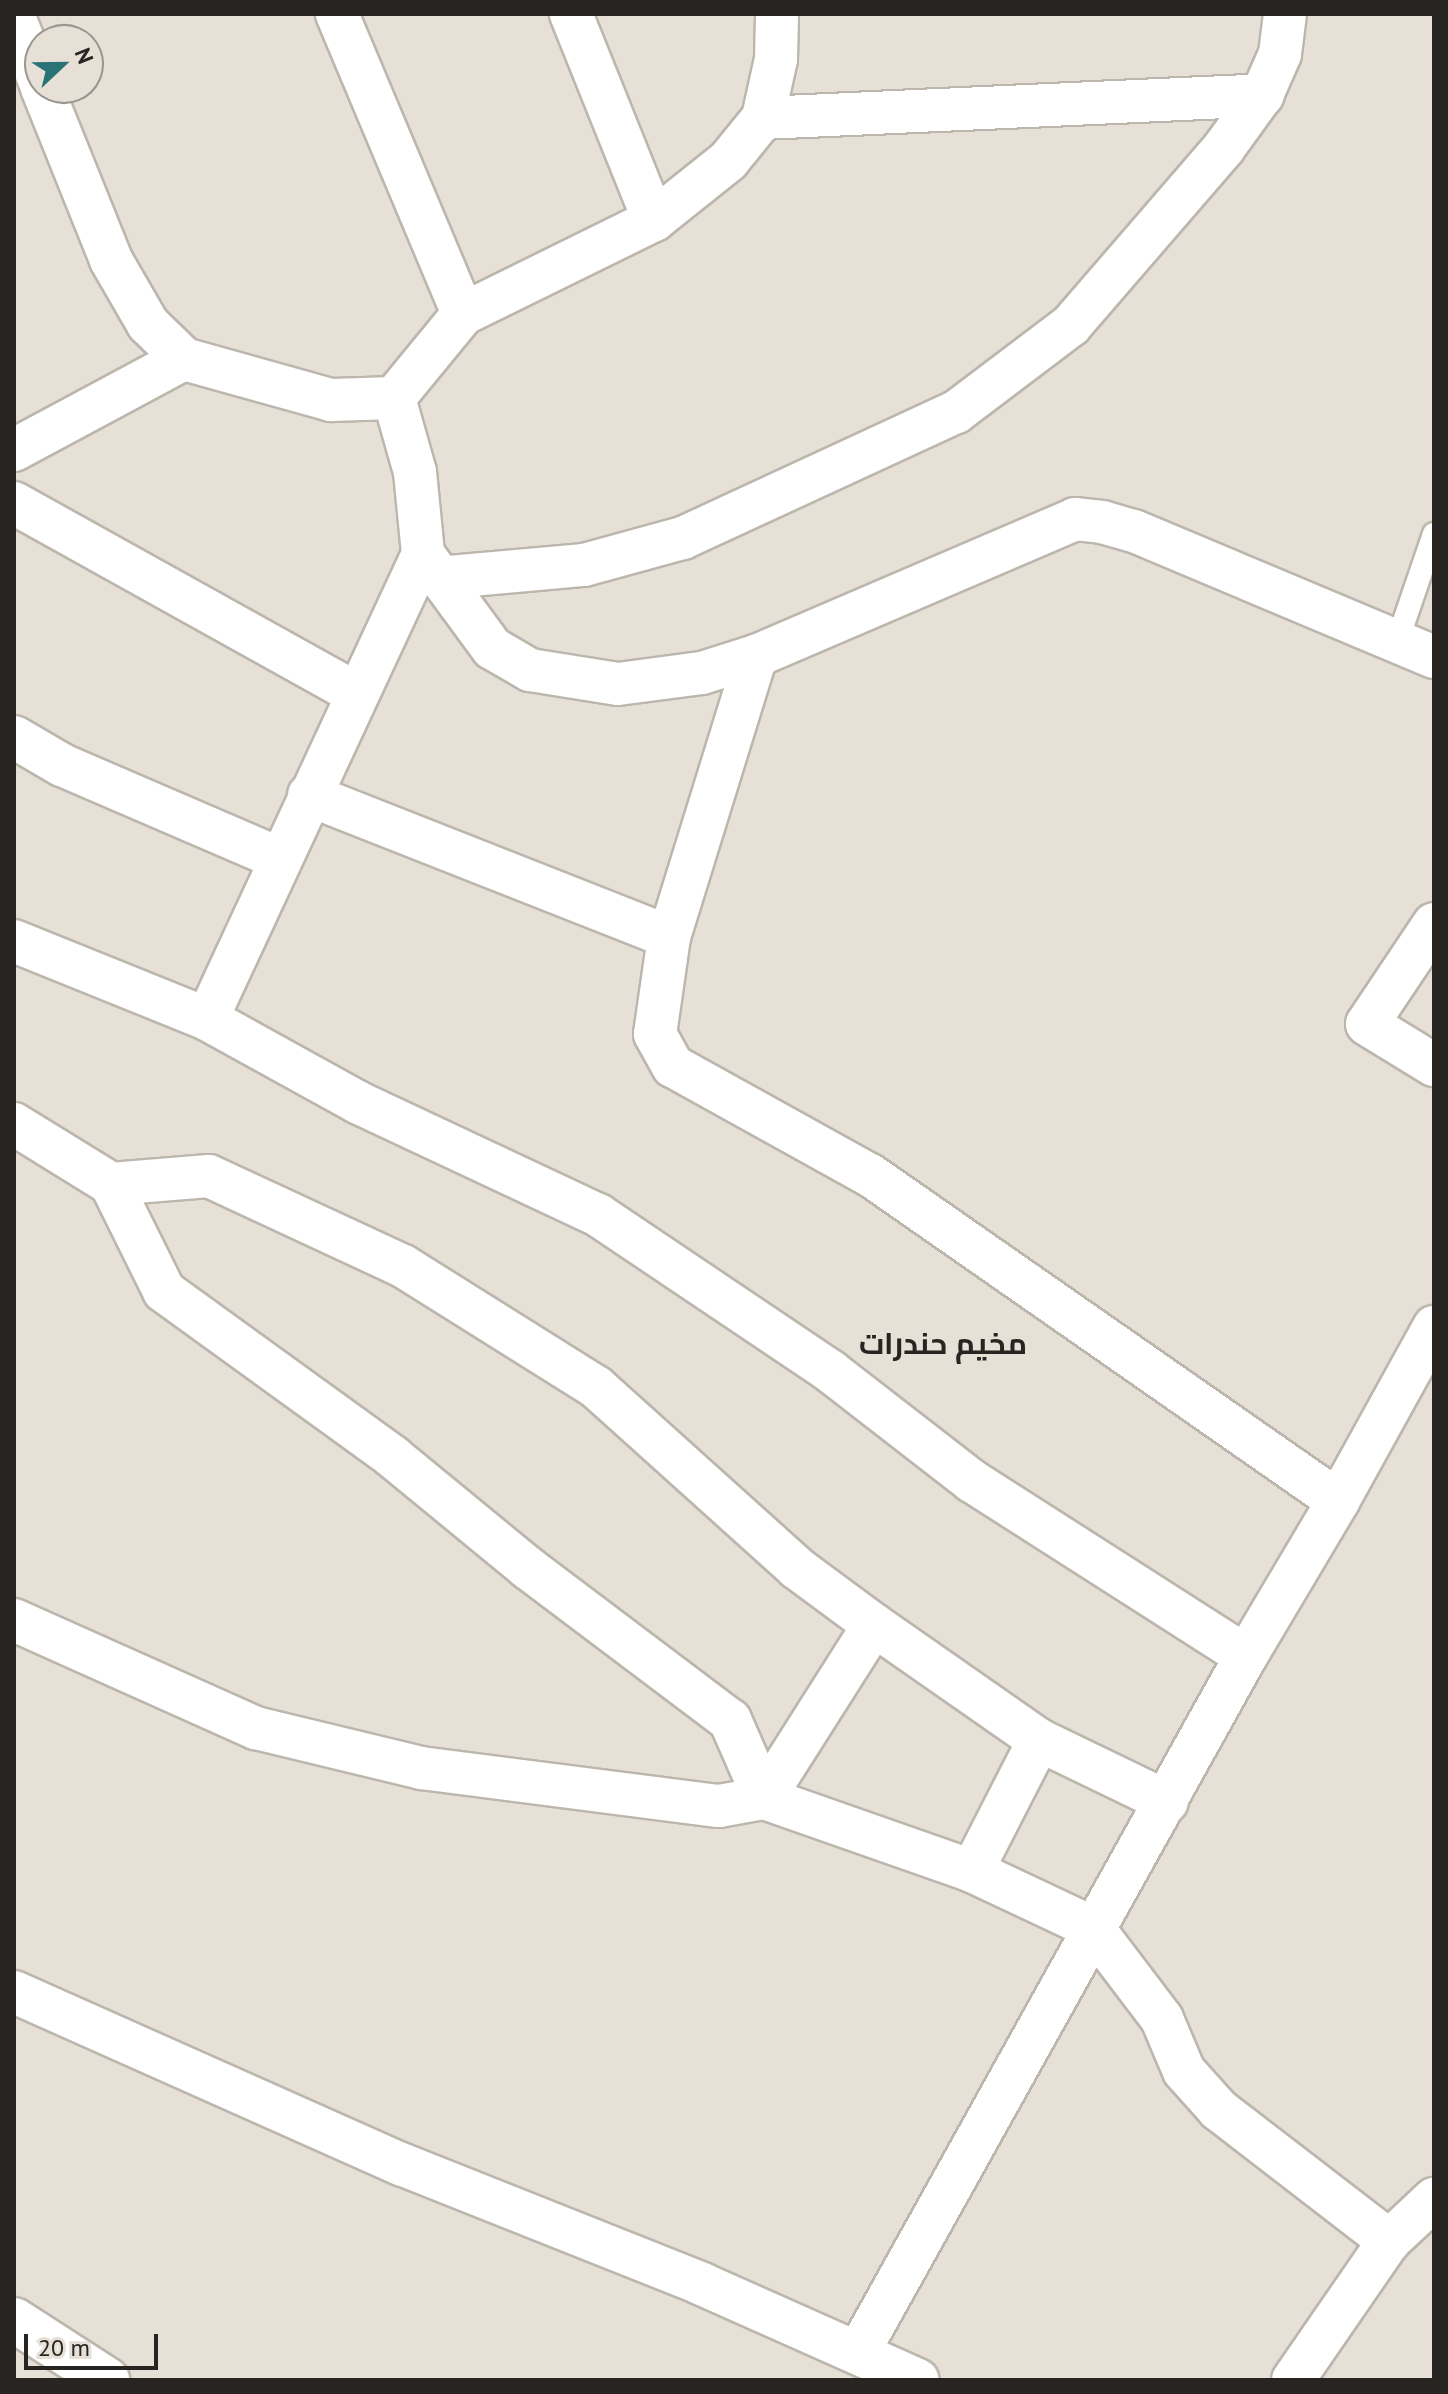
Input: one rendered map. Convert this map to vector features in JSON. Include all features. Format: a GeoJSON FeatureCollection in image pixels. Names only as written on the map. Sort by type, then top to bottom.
{"type":"FeatureCollection","features":[{"type":"Feature","properties":{"kind":"main road"},"geometry":{"type":"LineString","coordinates":[[14,2320],[107,2380]]}},
{"type":"Feature","properties":{"kind":"street"},"geometry":{"type":"LineString","coordinates":[[337,14],[463,314]]}},
{"type":"Feature","properties":{"kind":"street"},"geometry":{"type":"LineString","coordinates":[[571,14],[654,220]]}},
{"type":"Feature","properties":{"kind":"street"},"geometry":{"type":"LineString","coordinates":[[48,104],[111,260],[148,324],[184,359],[331,400],[394,398],[463,314],[654,220],[728,161],[763,118],[776,59],[777,14]]}},
{"type":"Feature","properties":{"kind":"street"},"geometry":{"type":"LineString","coordinates":[[430,566],[584,565],[683,538],[956,412],[1071,325],[1223,149],[1262,95],[1280,54],[1285,14]]}},
{"type":"Feature","properties":{"kind":"street"},"geometry":{"type":"LineString","coordinates":[[14,17],[24,42]]}},
{"type":"Feature","properties":{"kind":"street"},"geometry":{"type":"LineString","coordinates":[[763,118],[1262,95]]}},
{"type":"Feature","properties":{"kind":"street"},"geometry":{"type":"LineString","coordinates":[[14,450],[184,359]]}},
{"type":"Feature","properties":{"kind":"street"},"geometry":{"type":"LineString","coordinates":[[394,398],[415,472],[430,566],[492,648],[530,670],[618,684],[702,673],[756,656],[1075,519],[1102,522],[1134,531],[1416,648]]}},
{"type":"Feature","properties":{"kind":"street"},"geometry":{"type":"LineString","coordinates":[[14,503],[356,693]]}},
{"type":"Feature","properties":{"kind":"street"},"geometry":{"type":"LineString","coordinates":[[207,1019],[356,693],[430,566]]}},
{"type":"Feature","properties":{"kind":"street"},"geometry":{"type":"LineString","coordinates":[[756,656],[669,937],[655,1034],[673,1066],[870,1175],[1338,1501]]}},
{"type":"Feature","properties":{"kind":"street"},"geometry":{"type":"LineString","coordinates":[[14,737],[62,765],[280,859]]}},
{"type":"Feature","properties":{"kind":"street"},"geometry":{"type":"LineString","coordinates":[[309,795],[669,937]]}},
{"type":"Feature","properties":{"kind":"street"},"geometry":{"type":"LineString","coordinates":[[1434,924],[1367,1024],[1434,1065]]}},
{"type":"Feature","properties":{"kind":"street"},"geometry":{"type":"LineString","coordinates":[[14,941],[207,1019],[359,1103],[598,1215],[830,1371],[972,1481],[1246,1656]]}},
{"type":"Feature","properties":{"kind":"street"},"geometry":{"type":"LineString","coordinates":[[14,1124],[111,1184],[164,1291],[393,1457],[528,1568],[730,1720],[764,1798]]}},
{"type":"Feature","properties":{"kind":"street"},"geometry":{"type":"LineString","coordinates":[[111,1184],[209,1176],[403,1266],[596,1387],[797,1568],[874,1625],[1039,1740],[1167,1802]]}},
{"type":"Feature","properties":{"kind":"street"},"geometry":{"type":"LineString","coordinates":[[859,2351],[1093,1928],[1434,1327]]}},
{"type":"Feature","properties":{"kind":"street"},"geometry":{"type":"LineString","coordinates":[[14,1620],[256,1728],[421,1768],[719,1806],[764,1798],[972,1871],[1093,1928],[1162,2019],[1184,2071],[1219,2110],[1389,2241]]}},
{"type":"Feature","properties":{"kind":"street"},"geometry":{"type":"LineString","coordinates":[[764,1798],[874,1625]]}},
{"type":"Feature","properties":{"kind":"street"},"geometry":{"type":"LineString","coordinates":[[972,1871],[1039,1740]]}},
{"type":"Feature","properties":{"kind":"street"},"geometry":{"type":"LineString","coordinates":[[14,1992],[401,2164],[702,2284],[859,2351],[918,2380]]}},
{"type":"Feature","properties":{"kind":"street"},"geometry":{"type":"LineString","coordinates":[[1293,2380],[1389,2241],[1434,2199]]}},
{"type":"Feature","properties":{"kind":"lane"},"geometry":{"type":"LineString","coordinates":[[1416,648],[1434,534]]}},
{"type":"Feature","properties":{"kind":"district","name":"مخيم حندرات"},"geometry":{"type":"Point","coordinates":[943,1343]}}]}
